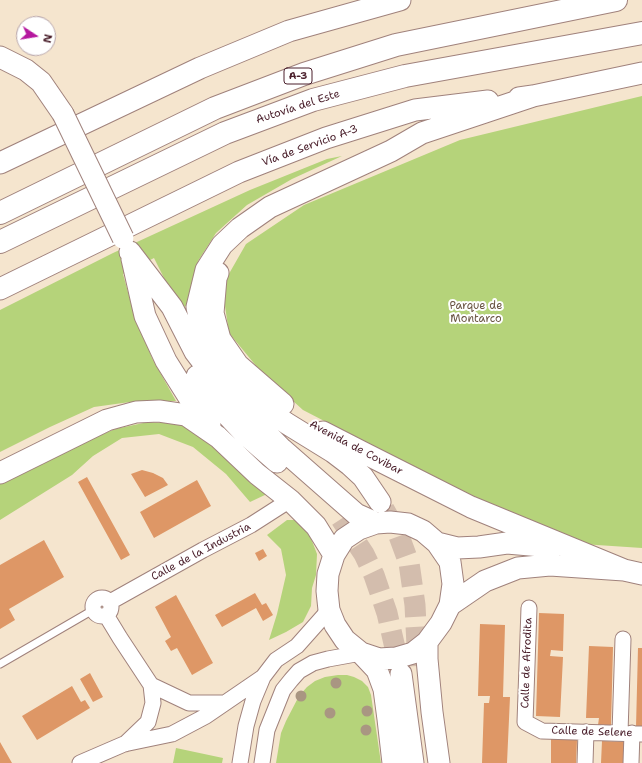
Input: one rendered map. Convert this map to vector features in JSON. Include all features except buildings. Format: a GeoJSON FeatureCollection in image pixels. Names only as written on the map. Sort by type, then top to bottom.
{"type":"FeatureCollection","features":[{"type":"Feature","properties":{"kind":"highway","name":"A-3"},"geometry":{"type":"LineString","coordinates":[[0,214],[215,108],[304,74],[396,45],[616,0]]}},
{"type":"Feature","properties":{"kind":"highway","name":"Autovía del Este"},"geometry":{"type":"LineString","coordinates":[[0,242],[225,133],[313,100],[405,76],[642,33]]}},
{"type":"Feature","properties":{"kind":"main road"},"geometry":{"type":"LineString","coordinates":[[0,163],[200,68],[288,31],[400,0]]}},
{"type":"Feature","properties":{"kind":"main road"},"geometry":{"type":"LineString","coordinates":[[0,57],[26,70],[41,82],[63,114],[176,345],[214,401],[245,434],[341,519]]}},
{"type":"Feature","properties":{"kind":"main road","name":"Vía de Servicio A-3"},"geometry":{"type":"LineString","coordinates":[[0,288],[239,172],[326,138],[415,110],[533,96],[642,73]]}},
{"type":"Feature","properties":{"kind":"main road"},"geometry":{"type":"LineString","coordinates":[[380,502],[363,477],[350,465],[333,452],[286,423],[246,392],[216,363],[203,336],[197,307],[206,270],[222,245],[240,228],[270,207],[392,151],[422,133],[533,96]]}},
{"type":"Feature","properties":{"kind":"main road"},"geometry":{"type":"LineString","coordinates":[[0,175],[92,130],[126,104]]}},
{"type":"Feature","properties":{"kind":"main road","name":"Avenida de Covibar"},"geometry":{"type":"LineString","coordinates":[[240,228],[216,278],[212,313],[220,339],[238,365],[308,425],[471,507],[633,572]]}},
{"type":"Feature","properties":{"kind":"main road"},"geometry":{"type":"LineString","coordinates":[[130,252],[144,316],[166,361],[188,396],[218,437]]}},
{"type":"Feature","properties":{"kind":"main road"},"geometry":{"type":"LineString","coordinates":[[130,252],[172,307],[195,352],[224,390],[288,454],[356,514],[376,524]]}},
{"type":"Feature","properties":{"kind":"main road"},"geometry":{"type":"LineString","coordinates":[[0,473],[107,420],[136,412],[159,411],[186,415],[218,437],[257,474],[290,500],[316,526],[334,555]]}},
{"type":"Feature","properties":{"kind":"main road"},"geometry":{"type":"LineString","coordinates":[[361,653],[379,659],[396,658],[413,653],[427,642],[441,623],[450,605],[453,584],[450,562],[437,543],[423,531],[408,524],[390,522],[359,529],[344,539],[334,555],[328,574],[327,592],[329,610],[335,625],[345,640],[361,653],[377,670],[384,689],[393,763]]}},
{"type":"Feature","properties":{"kind":"main road"},"geometry":{"type":"LineString","coordinates":[[437,543],[458,548],[507,543],[575,550]]}},
{"type":"Feature","properties":{"kind":"main road","name":"Avenida de Covibar"},"geometry":{"type":"LineString","coordinates":[[450,605],[485,581],[518,568],[550,564],[633,572]]}},
{"type":"Feature","properties":{"kind":"main road"},"geometry":{"type":"LineString","coordinates":[[427,642],[427,659],[432,712],[439,763]]}},
{"type":"Feature","properties":{"kind":"main road"},"geometry":{"type":"LineString","coordinates":[[413,763],[410,672],[428,763]]}},
{"type":"Feature","properties":{"kind":"street","name":"Calle de la Industria"},"geometry":{"type":"LineString","coordinates":[[103,609],[203,550],[247,528],[290,500]]}},
{"type":"Feature","properties":{"kind":"street","name":"Calle de Afrodita"},"geometry":{"type":"LineString","coordinates":[[529,608],[525,722],[542,731]]}},
{"type":"Feature","properties":{"kind":"street"},"geometry":{"type":"LineString","coordinates":[[103,609],[151,685],[153,703],[148,722],[124,744]]}},
{"type":"Feature","properties":{"kind":"street"},"geometry":{"type":"LineString","coordinates":[[240,763],[252,701],[263,677],[276,660],[297,646],[329,610]]}},
{"type":"Feature","properties":{"kind":"street"},"geometry":{"type":"LineString","coordinates":[[623,639],[632,733],[631,763]]}},
{"type":"Feature","properties":{"kind":"street"},"geometry":{"type":"LineString","coordinates":[[262,763],[267,730],[283,690],[299,671],[313,663],[361,653]]}},
{"type":"Feature","properties":{"kind":"street"},"geometry":{"type":"LineString","coordinates":[[80,763],[124,744],[172,734],[206,716],[263,677]]}},
{"type":"Feature","properties":{"kind":"street"},"geometry":{"type":"LineString","coordinates":[[151,685],[189,703],[225,703]]}},
{"type":"Feature","properties":{"kind":"street","name":"Calle de Selene"},"geometry":{"type":"LineString","coordinates":[[542,731],[632,733]]}},
{"type":"Feature","properties":{"kind":"street"},"geometry":{"type":"LineString","coordinates":[[585,763],[586,732]]}},
{"type":"Feature","properties":{"kind":"lane","name":"Calle de la Industria"},"geometry":{"type":"LineString","coordinates":[[0,664],[103,609]]}},
{"type":"Feature","properties":{"kind":"green space","name":"Parque de Montarco"},"geometry":{"type":"Polygon","coordinates":[[[642,96],[642,548],[582,544],[475,499],[303,410],[262,373],[229,333],[222,286],[246,244],[304,205],[460,140],[642,96]]]}},
{"type":"Feature","properties":{"kind":"green space"},"geometry":{"type":"Polygon","coordinates":[[[342,156],[292,179],[247,205],[216,233],[198,261],[190,303],[180,310],[154,258],[123,274],[133,310],[152,358],[176,401],[130,402],[94,407],[0,452],[0,310],[113,253],[250,190],[327,159],[342,156]]]}},
{"type":"Feature","properties":{"kind":"green space"},"geometry":{"type":"Polygon","coordinates":[[[148,422],[182,424],[204,439],[267,494],[250,502],[226,474],[193,447],[159,434],[122,438],[93,456],[72,475],[0,520],[0,484],[73,447],[115,429],[148,422]]]}},
{"type":"Feature","properties":{"kind":"green space"},"geometry":{"type":"Polygon","coordinates":[[[287,520],[297,520],[309,533],[317,554],[316,575],[312,588],[311,606],[303,622],[269,640],[286,575],[281,549],[267,535],[287,520]]]}},
{"type":"Feature","properties":{"kind":"green space"},"geometry":{"type":"Polygon","coordinates":[[[338,675],[354,677],[362,681],[368,687],[371,695],[381,763],[276,763],[281,733],[299,696],[315,681],[325,677],[338,675]]]}},
{"type":"Feature","properties":{"kind":"green space"},"geometry":{"type":"Polygon","coordinates":[[[176,748],[223,758],[222,763],[173,763],[176,748]]]}},
{"type":"Feature","properties":{"kind":"tunnel"},"geometry":{"type":"LineString","coordinates":[[384,509],[399,536],[409,563],[415,605],[418,666]]}},
{"type":"Feature","properties":{"kind":"tunnel"},"geometry":{"type":"LineString","coordinates":[[341,519],[364,554],[374,575],[387,613],[401,674]]}}]}
